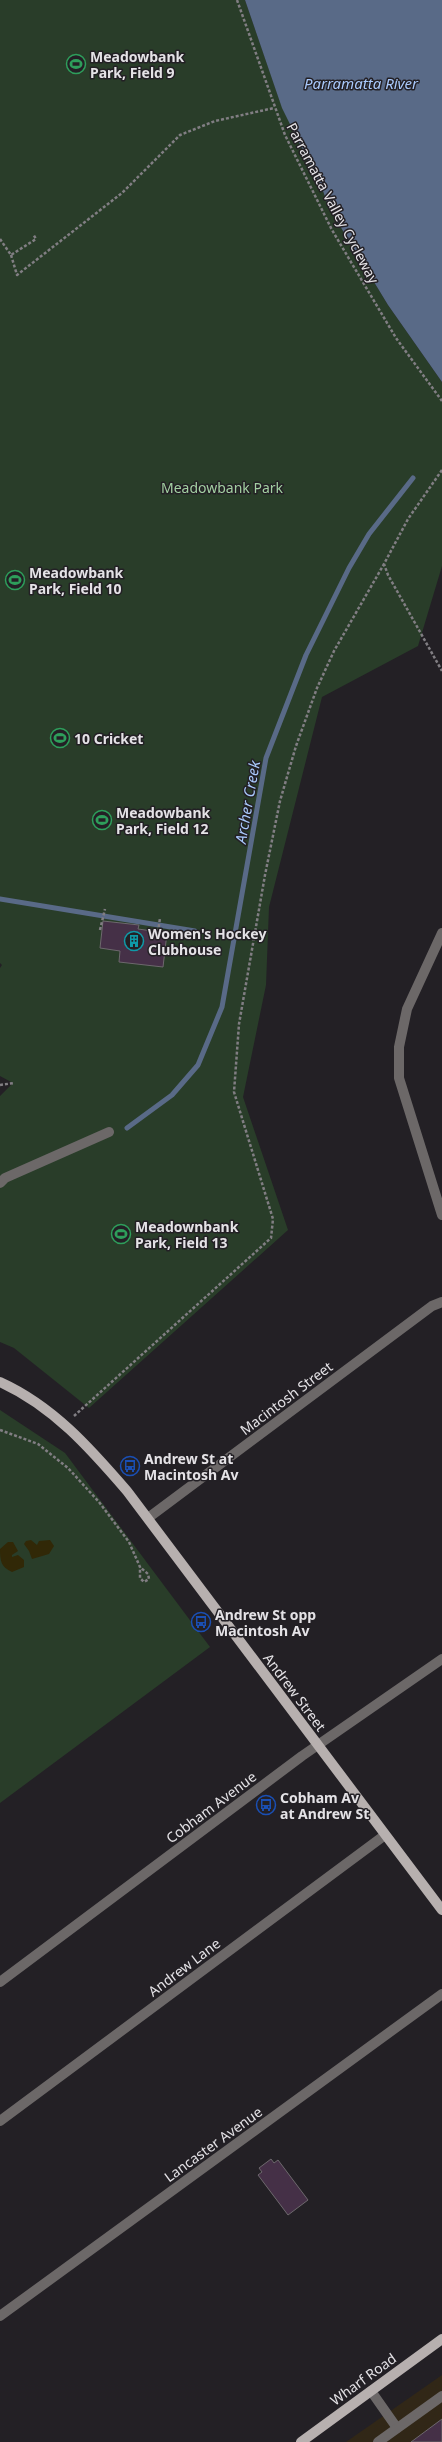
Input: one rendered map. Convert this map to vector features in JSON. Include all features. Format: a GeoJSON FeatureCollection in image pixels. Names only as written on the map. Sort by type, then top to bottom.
{"type":"FeatureCollection","features":[{"type":"Feature","properties":{"kind":"main road","name":"Andrew Street"},"geometry":{"type":"LineString","coordinates":[[0,1382],[41,1406],[65,1424],[102,1462],[148,1518],[442,1910]]}},
{"type":"Feature","properties":{"kind":"main road","name":"Wharf Road"},"geometry":{"type":"LineString","coordinates":[[301,2442],[442,2339]]}},
{"type":"Feature","properties":{"kind":"street"},"geometry":{"type":"LineString","coordinates":[[442,933],[407,1009],[399,1047],[399,1078],[442,1215]]}},
{"type":"Feature","properties":{"kind":"street"},"geometry":{"type":"LineString","coordinates":[[0,1183],[5,1178],[109,1132]]}},
{"type":"Feature","properties":{"kind":"street","name":"Macintosh Street"},"geometry":{"type":"LineString","coordinates":[[148,1518],[432,1306],[442,1302]]}},
{"type":"Feature","properties":{"kind":"street","name":"Cobham Avenue"},"geometry":{"type":"LineString","coordinates":[[0,1982],[318,1746],[442,1659]]}},
{"type":"Feature","properties":{"kind":"street","name":"Andrew Lane"},"geometry":{"type":"LineString","coordinates":[[0,2121],[385,1834]]}},
{"type":"Feature","properties":{"kind":"street","name":"Lancaster Avenue"},"geometry":{"type":"LineString","coordinates":[[0,2316],[442,1994]]}},
{"type":"Feature","properties":{"kind":"street"},"geometry":{"type":"LineString","coordinates":[[371,2391],[397,2428]]}},
{"type":"Feature","properties":{"kind":"street"},"geometry":{"type":"LineString","coordinates":[[378,2442],[442,2396]]}},
{"type":"Feature","properties":{"kind":"path","name":"Parramatta Valley Cycleway"},"geometry":{"type":"LineString","coordinates":[[236,0],[274,108],[288,142],[354,267],[396,338],[442,401]]}},
{"type":"Feature","properties":{"kind":"path"},"geometry":{"type":"LineString","coordinates":[[0,239],[11,255],[17,275],[122,192],[180,135],[215,121],[274,108]]}},
{"type":"Feature","properties":{"kind":"path"},"geometry":{"type":"LineString","coordinates":[[11,255],[36,239],[33,234]]}},
{"type":"Feature","properties":{"kind":"path"},"geometry":{"type":"LineString","coordinates":[[65,1424],[271,1238],[273,1219],[234,1092],[239,1024],[280,801],[296,746],[317,688],[334,651],[408,519],[442,470]]}},
{"type":"Feature","properties":{"kind":"path"},"geometry":{"type":"LineString","coordinates":[[384,564],[388,575],[442,671]]}},
{"type":"Feature","properties":{"kind":"path"},"geometry":{"type":"LineString","coordinates":[[100,930],[105,909]]}},
{"type":"Feature","properties":{"kind":"path"},"geometry":{"type":"LineString","coordinates":[[158,932],[160,918]]}},
{"type":"Feature","properties":{"kind":"path"},"geometry":{"type":"LineString","coordinates":[[0,1085],[14,1083]]}},
{"type":"Feature","properties":{"kind":"path"},"geometry":{"type":"LineString","coordinates":[[0,1430],[38,1444],[68,1468],[99,1502],[129,1542],[140,1567],[140,1578],[144,1582],[149,1580],[148,1574],[140,1567]]}},
{"type":"Feature","properties":{"kind":"shaded area"},"geometry":{"type":"Polygon","coordinates":[[[442,2375],[442,2442],[346,2442],[442,2375]]]}},
{"type":"Feature","properties":{"kind":"green space","name":"Meadowbank Park"},"geometry":{"type":"Polygon","coordinates":[[[0,0],[245,0],[281,104],[324,192],[289,122],[323,191],[329,208],[388,305],[442,382],[442,566],[418,646],[322,697],[269,907],[266,985],[243,1097],[288,1230],[89,1408],[14,1348],[0,1342],[0,1096],[13,1083],[0,1076],[0,968],[2,965],[0,963],[0,0]]]}},
{"type":"Feature","properties":{"kind":"green space"},"geometry":{"type":"Polygon","coordinates":[[[0,1410],[65,1453],[210,1647],[0,1803],[0,1410]]]}},
{"type":"Feature","properties":{"kind":"sand"},"geometry":{"type":"Polygon","coordinates":[[[31,1540],[37,1545],[39,1541],[50,1540],[54,1546],[49,1554],[32,1559],[24,1544],[26,1541],[31,1540]]]}},
{"type":"Feature","properties":{"kind":"sand"},"geometry":{"type":"Polygon","coordinates":[[[8,1542],[13,1542],[18,1551],[12,1555],[12,1557],[18,1555],[24,1560],[24,1567],[12,1572],[3,1566],[0,1557],[0,1549],[8,1542]]]}},
{"type":"Feature","properties":{"kind":"water","name":"Parramatta River"},"geometry":{"type":"Polygon","coordinates":[[[245,0],[442,0],[442,382],[388,305],[329,208],[323,191],[282,108],[245,0]]]}},
{"type":"Feature","properties":{"kind":"building","name":"Women's Hockey Clubhouse"},"geometry":{"type":"Polygon","coordinates":[[[103,921],[139,925],[138,929],[167,933],[163,967],[119,962],[120,951],[100,948],[103,921]]]}},
{"type":"Feature","properties":{"kind":"building"},"geometry":{"type":"Polygon","coordinates":[[[271,2159],[274,2163],[278,2160],[308,2200],[288,2215],[258,2175],[262,2172],[259,2168],[271,2159]]]}},
{"type":"Feature","properties":{"kind":"building"},"geometry":{"type":"Polygon","coordinates":[[[442,2419],[442,2442],[411,2442],[442,2419]]]}},
{"type":"Feature","properties":{"kind":"waterway","name":"Archer Creek"},"geometry":{"type":"LineString","coordinates":[[127,1128],[172,1095],[198,1065],[222,1007],[266,758],[306,655],[349,568],[369,534],[413,478]]}},
{"type":"Feature","properties":{"kind":"waterway"},"geometry":{"type":"LineString","coordinates":[[0,899],[195,931]]}},
{"type":"Feature","properties":{"kind":"place","name":"Meadowbank Park, Field 9"},"geometry":{"type":"Point","coordinates":[76,64]}},
{"type":"Feature","properties":{"kind":"place","name":"Meadowbank Park, Field 10"},"geometry":{"type":"Point","coordinates":[15,580]}},
{"type":"Feature","properties":{"kind":"place","name":"10 Cricket"},"geometry":{"type":"Point","coordinates":[60,738]}},
{"type":"Feature","properties":{"kind":"place","name":"Meadowbank Park, Field 12"},"geometry":{"type":"Point","coordinates":[102,820]}},
{"type":"Feature","properties":{"kind":"place","name":"Women's Hockey Clubhouse"},"geometry":{"type":"Point","coordinates":[134,941]}},
{"type":"Feature","properties":{"kind":"place","name":"Meadownbank Park, Field 13"},"geometry":{"type":"Point","coordinates":[121,1234]}},
{"type":"Feature","properties":{"kind":"place","name":"Andrew St at Macintosh Av"},"geometry":{"type":"Point","coordinates":[130,1466]}},
{"type":"Feature","properties":{"kind":"place","name":"Andrew St opp Macintosh Av"},"geometry":{"type":"Point","coordinates":[201,1622]}},
{"type":"Feature","properties":{"kind":"place","name":"Cobham Av at Andrew St"},"geometry":{"type":"Point","coordinates":[266,1805]}}]}
